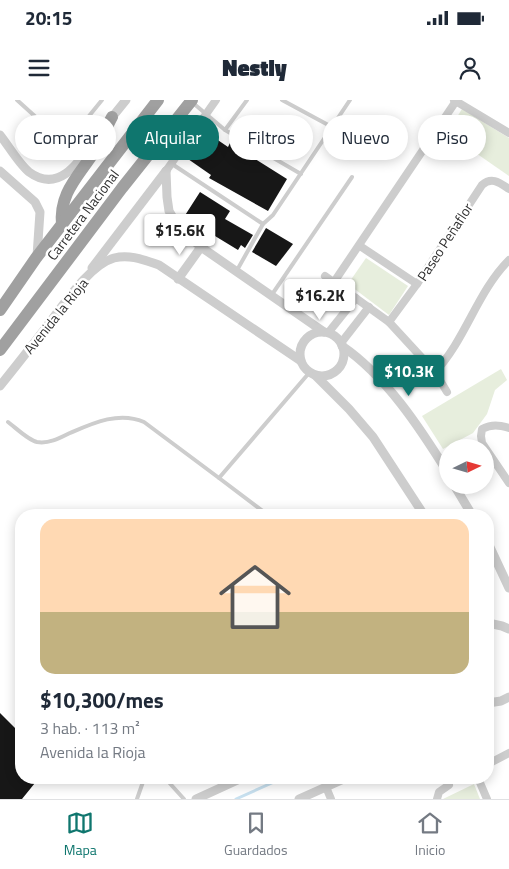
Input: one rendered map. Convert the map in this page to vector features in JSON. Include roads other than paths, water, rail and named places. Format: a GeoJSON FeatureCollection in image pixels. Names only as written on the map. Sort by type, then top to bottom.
{"type":"FeatureCollection","features":[{"type":"Feature","properties":{"kind":"highway","name":"Carretera Nacional"},"geometry":{"type":"LineString","coordinates":[[1,306],[158,100]]}},
{"type":"Feature","properties":{"kind":"highway","name":"Carretera Nacional"},"geometry":{"type":"LineString","coordinates":[[0,350],[122,188],[191,101]]}},
{"type":"Feature","properties":{"kind":"highway"},"geometry":{"type":"LineString","coordinates":[[62,225],[61,210],[65,196],[88,160]]}},
{"type":"Feature","properties":{"kind":"street"},"geometry":{"type":"LineString","coordinates":[[114,115],[126,100]]}},
{"type":"Feature","properties":{"kind":"street"},"geometry":{"type":"LineString","coordinates":[[80,283],[216,100]]}},
{"type":"Feature","properties":{"kind":"street"},"geometry":{"type":"LineString","coordinates":[[334,282],[360,246],[455,100],[509,133]]}},
{"type":"Feature","properties":{"kind":"street"},"geometry":{"type":"LineString","coordinates":[[0,135],[15,154]]}},
{"type":"Feature","properties":{"kind":"street"},"geometry":{"type":"LineString","coordinates":[[19,160],[28,171],[37,176],[54,178],[62,176],[76,166],[80,160]]}},
{"type":"Feature","properties":{"kind":"street"},"geometry":{"type":"LineString","coordinates":[[168,167],[167,197],[169,211],[179,228],[200,247],[326,333],[333,335],[380,380],[414,422],[439,460]]}},
{"type":"Feature","properties":{"kind":"street"},"geometry":{"type":"LineString","coordinates":[[0,171],[35,202],[40,212],[36,258]]}},
{"type":"Feature","properties":{"kind":"street","name":"Paseo Peñaflor"},"geometry":{"type":"LineString","coordinates":[[389,322],[417,284],[482,185],[491,180],[496,180],[509,189]]}},
{"type":"Feature","properties":{"kind":"street"},"geometry":{"type":"LineString","coordinates":[[360,246],[417,284]]}},
{"type":"Feature","properties":{"kind":"street"},"geometry":{"type":"LineString","coordinates":[[178,279],[200,247]]}},
{"type":"Feature","properties":{"kind":"street","name":"Avenida la Rioja"},"geometry":{"type":"LineString","coordinates":[[0,386],[80,283],[113,258],[136,257],[159,265],[301,360]]}},
{"type":"Feature","properties":{"kind":"street"},"geometry":{"type":"LineString","coordinates":[[435,372],[446,360],[486,290],[509,260]]}},
{"type":"Feature","properties":{"kind":"street"},"geometry":{"type":"LineString","coordinates":[[325,276],[389,322],[435,372],[447,392]]}},
{"type":"Feature","properties":{"kind":"street"},"geometry":{"type":"LineString","coordinates":[[356,298],[326,333],[310,336],[305,340],[300,353],[301,360],[304,367],[349,409],[373,437],[420,509]]}},
{"type":"Feature","properties":{"kind":"street"},"geometry":{"type":"LineString","coordinates":[[341,344],[369,308]]}},
{"type":"Feature","properties":{"kind":"street"},"geometry":{"type":"LineString","coordinates":[[312,374],[323,377],[336,372],[343,360],[344,353],[341,344]]}},
{"type":"Feature","properties":{"kind":"street"},"geometry":{"type":"LineString","coordinates":[[509,428],[495,425],[488,426],[482,429],[481,436],[482,443],[509,483]]}},
{"type":"Feature","properties":{"kind":"street"},"geometry":{"type":"LineString","coordinates":[[459,494],[468,509]]}},
{"type":"Feature","properties":{"kind":"street"},"geometry":{"type":"LineString","coordinates":[[494,556],[509,588]]}},
{"type":"Feature","properties":{"kind":"street"},"geometry":{"type":"LineString","coordinates":[[494,624],[509,629]]}},
{"type":"Feature","properties":{"kind":"street"},"geometry":{"type":"LineString","coordinates":[[494,702],[509,698]]}},
{"type":"Feature","properties":{"kind":"street"},"geometry":{"type":"LineString","coordinates":[[494,761],[509,753]]}},
{"type":"Feature","properties":{"kind":"street"},"geometry":{"type":"LineString","coordinates":[[196,799],[212,795],[231,784]]}},
{"type":"Feature","properties":{"kind":"street"},"geometry":{"type":"LineString","coordinates":[[299,799],[314,796],[331,784]]}},
{"type":"Feature","properties":{"kind":"street"},"geometry":{"type":"LineString","coordinates":[[437,799],[445,784]]}},
{"type":"Feature","properties":{"kind":"street"},"geometry":{"type":"LineString","coordinates":[[481,784],[487,799]]}},
{"type":"Feature","properties":{"kind":"street"},"geometry":{"type":"LineString","coordinates":[[326,786],[331,799]]}},
{"type":"Feature","properties":{"kind":"lane"},"geometry":{"type":"LineString","coordinates":[[17,100],[63,140],[72,137],[102,100]]}},
{"type":"Feature","properties":{"kind":"lane"},"geometry":{"type":"LineString","coordinates":[[225,130],[247,100]]}},
{"type":"Feature","properties":{"kind":"lane"},"geometry":{"type":"LineString","coordinates":[[282,100],[323,122]]}},
{"type":"Feature","properties":{"kind":"lane"},"geometry":{"type":"LineString","coordinates":[[340,115],[350,100]]}},
{"type":"Feature","properties":{"kind":"lane"},"geometry":{"type":"LineString","coordinates":[[191,101],[225,130],[301,174]]}},
{"type":"Feature","properties":{"kind":"lane"},"geometry":{"type":"LineString","coordinates":[[236,272],[263,224],[273,215],[323,141]]}},
{"type":"Feature","properties":{"kind":"lane"},"geometry":{"type":"LineString","coordinates":[[168,167],[263,224]]}},
{"type":"Feature","properties":{"kind":"lane"},"geometry":{"type":"LineString","coordinates":[[271,296],[352,177]]}},
{"type":"Feature","properties":{"kind":"lane"},"geometry":{"type":"LineString","coordinates":[[219,478],[312,374]]}},
{"type":"Feature","properties":{"kind":"lane"},"geometry":{"type":"LineString","coordinates":[[8,422],[35,442],[49,442],[90,424],[121,416],[134,418],[144,422],[260,509]]}},
{"type":"Feature","properties":{"kind":"lane"},"geometry":{"type":"LineString","coordinates":[[137,799],[142,784]]}},
{"type":"Feature","properties":{"kind":"lane"},"geometry":{"type":"LineString","coordinates":[[170,784],[184,799]]}},
{"type":"Feature","properties":{"kind":"waterway"},"geometry":{"type":"LineString","coordinates":[[236,799],[270,784]]}}]}
